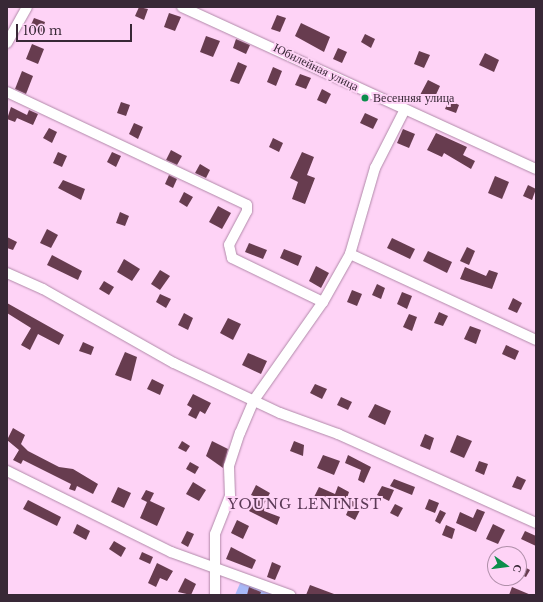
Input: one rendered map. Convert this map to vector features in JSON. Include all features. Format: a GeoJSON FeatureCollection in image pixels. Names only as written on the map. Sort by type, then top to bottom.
{"type":"FeatureCollection","features":[{"type":"Feature","properties":{"kind":"street"},"geometry":{"type":"LineString","coordinates":[[7,43],[27,7]]}},
{"type":"Feature","properties":{"kind":"street","name":"Юбилейная улица"},"geometry":{"type":"LineString","coordinates":[[182,7],[254,37],[536,169]]}},
{"type":"Feature","properties":{"kind":"street"},"geometry":{"type":"LineString","coordinates":[[7,92],[247,204],[247,211],[229,246],[232,258],[323,302]]}},
{"type":"Feature","properties":{"kind":"street"},"geometry":{"type":"LineString","coordinates":[[215,595],[217,567],[215,534],[230,496],[229,466],[254,400],[323,302],[350,254],[375,168],[406,109]]}},
{"type":"Feature","properties":{"kind":"street"},"geometry":{"type":"LineString","coordinates":[[350,254],[536,340]]}},
{"type":"Feature","properties":{"kind":"street"},"geometry":{"type":"LineString","coordinates":[[7,273],[43,289],[174,363],[254,400],[338,434],[536,523]]}},
{"type":"Feature","properties":{"kind":"street"},"geometry":{"type":"LineString","coordinates":[[7,471],[171,552],[217,567],[290,595]]}},
{"type":"Feature","properties":{"kind":"shaded area"},"geometry":{"type":"Polygon","coordinates":[[[241,581],[279,595],[235,595],[241,581]]]}},
{"type":"Feature","properties":{"kind":"building"},"geometry":{"type":"Polygon","coordinates":[[[139,7],[148,9],[144,20],[135,16],[139,7]]]}},
{"type":"Feature","properties":{"kind":"building"},"geometry":{"type":"Polygon","coordinates":[[[169,13],[181,17],[175,31],[164,27],[169,13]]]}},
{"type":"Feature","properties":{"kind":"building"},"geometry":{"type":"Polygon","coordinates":[[[277,15],[286,18],[280,32],[271,29],[277,15]]]}},
{"type":"Feature","properties":{"kind":"building"},"geometry":{"type":"Polygon","coordinates":[[[34,18],[45,22],[42,32],[30,27],[34,18]]]}},
{"type":"Feature","properties":{"kind":"building"},"geometry":{"type":"Polygon","coordinates":[[[301,23],[330,37],[324,52],[295,36],[301,23]]]}},
{"type":"Feature","properties":{"kind":"building"},"geometry":{"type":"Polygon","coordinates":[[[365,34],[375,39],[371,48],[361,42],[365,34]]]}},
{"type":"Feature","properties":{"kind":"building"},"geometry":{"type":"Polygon","coordinates":[[[206,36],[220,41],[213,57],[200,52],[206,36]]]}},
{"type":"Feature","properties":{"kind":"building"},"geometry":{"type":"Polygon","coordinates":[[[236,39],[250,45],[246,54],[233,48],[236,39]]]}},
{"type":"Feature","properties":{"kind":"building"},"geometry":{"type":"Polygon","coordinates":[[[32,44],[44,49],[38,64],[26,59],[32,44]]]}},
{"type":"Feature","properties":{"kind":"building"},"geometry":{"type":"Polygon","coordinates":[[[338,48],[347,52],[342,63],[333,59],[338,48]]]}},
{"type":"Feature","properties":{"kind":"building"},"geometry":{"type":"Polygon","coordinates":[[[419,51],[430,55],[424,68],[414,64],[419,51]]]}},
{"type":"Feature","properties":{"kind":"building"},"geometry":{"type":"Polygon","coordinates":[[[485,53],[499,60],[494,72],[479,65],[485,53]]]}},
{"type":"Feature","properties":{"kind":"building"},"geometry":{"type":"Polygon","coordinates":[[[238,62],[247,66],[239,84],[230,81],[238,62]]]}},
{"type":"Feature","properties":{"kind":"building"},"geometry":{"type":"Polygon","coordinates":[[[273,67],[282,71],[276,86],[267,82],[273,67]]]}},
{"type":"Feature","properties":{"kind":"building"},"geometry":{"type":"Polygon","coordinates":[[[22,71],[33,76],[26,94],[15,89],[22,71]]]}},
{"type":"Feature","properties":{"kind":"building"},"geometry":{"type":"Polygon","coordinates":[[[300,74],[311,78],[306,89],[295,85],[300,74]]]}},
{"type":"Feature","properties":{"kind":"building"},"geometry":{"type":"Polygon","coordinates":[[[428,80],[440,86],[433,101],[420,95],[428,80]]]}},
{"type":"Feature","properties":{"kind":"building"},"geometry":{"type":"Polygon","coordinates":[[[322,89],[331,94],[326,104],[317,100],[322,89]]]}},
{"type":"Feature","properties":{"kind":"building"},"geometry":{"type":"Polygon","coordinates":[[[449,100],[459,105],[456,113],[445,109],[449,100]]]}},
{"type":"Feature","properties":{"kind":"building"},"geometry":{"type":"Polygon","coordinates":[[[121,102],[130,105],[126,116],[117,113],[121,102]]]}},
{"type":"Feature","properties":{"kind":"building"},"geometry":{"type":"Polygon","coordinates":[[[11,107],[27,115],[29,110],[38,114],[33,125],[17,118],[15,122],[7,119],[11,107]]]}},
{"type":"Feature","properties":{"kind":"building"},"geometry":{"type":"Polygon","coordinates":[[[365,113],[378,119],[373,129],[360,123],[365,113]]]}},
{"type":"Feature","properties":{"kind":"building"},"geometry":{"type":"Polygon","coordinates":[[[134,123],[143,127],[138,139],[129,134],[134,123]]]}},
{"type":"Feature","properties":{"kind":"building"},"geometry":{"type":"Polygon","coordinates":[[[49,128],[57,132],[52,143],[43,138],[49,128]]]}},
{"type":"Feature","properties":{"kind":"building"},"geometry":{"type":"Polygon","coordinates":[[[403,129],[415,134],[409,148],[397,143],[403,129]]]}},
{"type":"Feature","properties":{"kind":"building"},"geometry":{"type":"Polygon","coordinates":[[[436,133],[467,147],[463,155],[475,161],[471,169],[444,153],[442,157],[427,150],[436,133]]]}},
{"type":"Feature","properties":{"kind":"building"},"geometry":{"type":"Polygon","coordinates":[[[273,138],[283,143],[279,152],[269,147],[273,138]]]}},
{"type":"Feature","properties":{"kind":"building"},"geometry":{"type":"Polygon","coordinates":[[[171,150],[182,156],[177,165],[166,160],[171,150]]]}},
{"type":"Feature","properties":{"kind":"building"},"geometry":{"type":"Polygon","coordinates":[[[58,152],[67,156],[62,167],[53,163],[58,152]]]}},
{"type":"Feature","properties":{"kind":"building"},"geometry":{"type":"Polygon","coordinates":[[[112,152],[121,156],[116,167],[107,162],[112,152]]]}},
{"type":"Feature","properties":{"kind":"building"},"geometry":{"type":"Polygon","coordinates":[[[302,152],[314,157],[307,175],[315,178],[305,204],[292,199],[298,182],[290,178],[302,152]]]}},
{"type":"Feature","properties":{"kind":"building"},"geometry":{"type":"Polygon","coordinates":[[[200,164],[210,170],[206,178],[195,173],[200,164]]]}},
{"type":"Feature","properties":{"kind":"building"},"geometry":{"type":"Polygon","coordinates":[[[169,175],[177,179],[173,188],[165,184],[169,175]]]}},
{"type":"Feature","properties":{"kind":"building"},"geometry":{"type":"Polygon","coordinates":[[[495,176],[509,182],[502,199],[488,193],[495,176]]]}},
{"type":"Feature","properties":{"kind":"building"},"geometry":{"type":"Polygon","coordinates":[[[63,180],[85,189],[81,200],[58,188],[63,180]]]}},
{"type":"Feature","properties":{"kind":"building"},"geometry":{"type":"Polygon","coordinates":[[[528,185],[536,189],[532,200],[523,196],[528,185]]]}},
{"type":"Feature","properties":{"kind":"building"},"geometry":{"type":"Polygon","coordinates":[[[184,192],[193,197],[187,207],[179,202],[184,192]]]}},
{"type":"Feature","properties":{"kind":"building"},"geometry":{"type":"Polygon","coordinates":[[[218,206],[231,213],[222,229],[209,222],[218,206]]]}},
{"type":"Feature","properties":{"kind":"building"},"geometry":{"type":"Polygon","coordinates":[[[120,212],[129,216],[125,226],[116,223],[120,212]]]}},
{"type":"Feature","properties":{"kind":"building"},"geometry":{"type":"Polygon","coordinates":[[[47,229],[58,235],[51,248],[40,243],[47,229]]]}},
{"type":"Feature","properties":{"kind":"building"},"geometry":{"type":"Polygon","coordinates":[[[7,237],[17,242],[13,250],[7,248],[7,237]]]}},
{"type":"Feature","properties":{"kind":"building"},"geometry":{"type":"Polygon","coordinates":[[[392,238],[415,249],[410,259],[387,248],[392,238]]]}},
{"type":"Feature","properties":{"kind":"building"},"geometry":{"type":"Polygon","coordinates":[[[249,243],[267,250],[263,259],[245,252],[249,243]]]}},
{"type":"Feature","properties":{"kind":"building"},"geometry":{"type":"Polygon","coordinates":[[[467,247],[475,251],[469,265],[460,261],[467,247]]]}},
{"type":"Feature","properties":{"kind":"building"},"geometry":{"type":"Polygon","coordinates":[[[284,249],[302,256],[298,266],[280,258],[284,249]]]}},
{"type":"Feature","properties":{"kind":"building"},"geometry":{"type":"Polygon","coordinates":[[[428,251],[452,262],[447,273],[423,261],[428,251]]]}},
{"type":"Feature","properties":{"kind":"building"},"geometry":{"type":"Polygon","coordinates":[[[52,255],[82,271],[78,280],[47,265],[52,255]]]}},
{"type":"Feature","properties":{"kind":"building"},"geometry":{"type":"Polygon","coordinates":[[[124,259],[140,269],[132,281],[117,272],[124,259]]]}},
{"type":"Feature","properties":{"kind":"building"},"geometry":{"type":"Polygon","coordinates":[[[316,266],[329,273],[321,288],[309,281],[316,266]]]}},
{"type":"Feature","properties":{"kind":"building"},"geometry":{"type":"Polygon","coordinates":[[[465,267],[486,276],[489,270],[498,273],[492,289],[460,279],[465,267]]]}},
{"type":"Feature","properties":{"kind":"building"},"geometry":{"type":"Polygon","coordinates":[[[160,270],[170,276],[160,290],[151,284],[160,270]]]}},
{"type":"Feature","properties":{"kind":"building"},"geometry":{"type":"Polygon","coordinates":[[[104,281],[114,287],[109,295],[99,289],[104,281]]]}},
{"type":"Feature","properties":{"kind":"building"},"geometry":{"type":"Polygon","coordinates":[[[377,284],[385,288],[381,299],[372,295],[377,284]]]}},
{"type":"Feature","properties":{"kind":"building"},"geometry":{"type":"Polygon","coordinates":[[[352,290],[362,294],[357,306],[347,302],[352,290]]]}},
{"type":"Feature","properties":{"kind":"building"},"geometry":{"type":"Polygon","coordinates":[[[402,292],[412,296],[407,309],[397,304],[402,292]]]}},
{"type":"Feature","properties":{"kind":"building"},"geometry":{"type":"Polygon","coordinates":[[[160,294],[171,299],[166,308],[156,302],[160,294]]]}},
{"type":"Feature","properties":{"kind":"building"},"geometry":{"type":"Polygon","coordinates":[[[513,298],[522,303],[517,313],[508,309],[513,298]]]}},
{"type":"Feature","properties":{"kind":"building"},"geometry":{"type":"Polygon","coordinates":[[[7,303],[64,335],[59,345],[38,334],[30,350],[21,345],[31,328],[7,313],[7,303]]]}},
{"type":"Feature","properties":{"kind":"building"},"geometry":{"type":"Polygon","coordinates":[[[439,312],[448,316],[443,326],[434,323],[439,312]]]}},
{"type":"Feature","properties":{"kind":"building"},"geometry":{"type":"Polygon","coordinates":[[[184,313],[193,318],[188,330],[178,325],[184,313]]]}},
{"type":"Feature","properties":{"kind":"building"},"geometry":{"type":"Polygon","coordinates":[[[409,314],[417,317],[412,331],[403,327],[409,314]]]}},
{"type":"Feature","properties":{"kind":"building"},"geometry":{"type":"Polygon","coordinates":[[[228,318],[241,324],[233,340],[220,333],[228,318]]]}},
{"type":"Feature","properties":{"kind":"building"},"geometry":{"type":"Polygon","coordinates":[[[470,326],[481,330],[476,344],[464,339],[470,326]]]}},
{"type":"Feature","properties":{"kind":"building"},"geometry":{"type":"Polygon","coordinates":[[[83,342],[94,347],[91,355],[79,351],[83,342]]]}},
{"type":"Feature","properties":{"kind":"building"},"geometry":{"type":"Polygon","coordinates":[[[506,345],[519,351],[515,360],[502,354],[506,345]]]}},
{"type":"Feature","properties":{"kind":"building"},"geometry":{"type":"Polygon","coordinates":[[[125,352],[137,357],[131,381],[115,375],[125,352]]]}},
{"type":"Feature","properties":{"kind":"building"},"geometry":{"type":"Polygon","coordinates":[[[248,353],[267,361],[261,374],[242,365],[248,353]]]}},
{"type":"Feature","properties":{"kind":"building"},"geometry":{"type":"Polygon","coordinates":[[[152,379],[164,385],[160,395],[147,389],[152,379]]]}},
{"type":"Feature","properties":{"kind":"building"},"geometry":{"type":"Polygon","coordinates":[[[315,384],[327,389],[322,399],[310,393],[315,384]]]}},
{"type":"Feature","properties":{"kind":"building"},"geometry":{"type":"Polygon","coordinates":[[[193,394],[211,403],[205,414],[200,411],[196,419],[188,415],[192,408],[187,405],[193,394]]]}},
{"type":"Feature","properties":{"kind":"building"},"geometry":{"type":"Polygon","coordinates":[[[341,397],[352,402],[348,410],[337,405],[341,397]]]}},
{"type":"Feature","properties":{"kind":"building"},"geometry":{"type":"Polygon","coordinates":[[[375,404],[391,411],[385,425],[368,417],[375,404]]]}},
{"type":"Feature","properties":{"kind":"building"},"geometry":{"type":"Polygon","coordinates":[[[13,428],[25,435],[21,444],[28,451],[59,467],[73,469],[98,484],[93,494],[77,486],[75,491],[69,489],[71,484],[23,460],[21,464],[13,460],[19,450],[7,440],[13,428]]]}},
{"type":"Feature","properties":{"kind":"building"},"geometry":{"type":"Polygon","coordinates":[[[425,434],[434,438],[430,450],[420,446],[425,434]]]}},
{"type":"Feature","properties":{"kind":"building"},"geometry":{"type":"Polygon","coordinates":[[[457,435],[472,441],[464,458],[450,452],[457,435]]]}},
{"type":"Feature","properties":{"kind":"building"},"geometry":{"type":"Polygon","coordinates":[[[182,441],[190,446],[186,452],[178,448],[182,441]]]}},
{"type":"Feature","properties":{"kind":"building"},"geometry":{"type":"Polygon","coordinates":[[[212,441],[228,449],[223,468],[206,456],[212,441]]]}},
{"type":"Feature","properties":{"kind":"building"},"geometry":{"type":"Polygon","coordinates":[[[294,441],[304,445],[303,456],[290,451],[294,441]]]}},
{"type":"Feature","properties":{"kind":"building"},"geometry":{"type":"Polygon","coordinates":[[[323,455],[340,461],[334,475],[317,468],[323,455]]]}},
{"type":"Feature","properties":{"kind":"building"},"geometry":{"type":"Polygon","coordinates":[[[348,455],[371,467],[364,483],[358,480],[361,470],[345,463],[348,455]]]}},
{"type":"Feature","properties":{"kind":"building"},"geometry":{"type":"Polygon","coordinates":[[[479,461],[488,464],[484,475],[475,471],[479,461]]]}},
{"type":"Feature","properties":{"kind":"building"},"geometry":{"type":"Polygon","coordinates":[[[190,462],[199,467],[195,474],[186,469],[190,462]]]}},
{"type":"Feature","properties":{"kind":"building"},"geometry":{"type":"Polygon","coordinates":[[[517,476],[526,480],[521,490],[512,487],[517,476]]]}},
{"type":"Feature","properties":{"kind":"building"},"geometry":{"type":"Polygon","coordinates":[[[394,479],[415,487],[412,495],[390,486],[394,479]]]}},
{"type":"Feature","properties":{"kind":"building"},"geometry":{"type":"Polygon","coordinates":[[[193,482],[206,490],[199,501],[186,494],[193,482]]]}},
{"type":"Feature","properties":{"kind":"building"},"geometry":{"type":"Polygon","coordinates":[[[256,485],[270,493],[263,506],[266,508],[264,511],[280,517],[277,525],[249,511],[256,497],[251,495],[256,485]]]}},
{"type":"Feature","properties":{"kind":"building"},"geometry":{"type":"Polygon","coordinates":[[[338,486],[349,492],[347,498],[362,506],[355,520],[346,515],[349,508],[324,496],[321,501],[314,497],[319,487],[335,494],[338,486]]]}},
{"type":"Feature","properties":{"kind":"building"},"geometry":{"type":"Polygon","coordinates":[[[382,486],[394,490],[389,501],[377,495],[382,486]]]}},
{"type":"Feature","properties":{"kind":"building"},"geometry":{"type":"Polygon","coordinates":[[[118,487],[131,493],[124,508],[111,502],[118,487]]]}},
{"type":"Feature","properties":{"kind":"building"},"geometry":{"type":"Polygon","coordinates":[[[146,490],[154,493],[150,501],[165,508],[157,526],[140,518],[147,502],[141,499],[146,490]]]}},
{"type":"Feature","properties":{"kind":"building"},"geometry":{"type":"Polygon","coordinates":[[[429,499],[439,503],[435,513],[425,509],[429,499]]]}},
{"type":"Feature","properties":{"kind":"building"},"geometry":{"type":"Polygon","coordinates":[[[28,500],[61,517],[57,526],[23,509],[28,500]]]}},
{"type":"Feature","properties":{"kind":"building"},"geometry":{"type":"Polygon","coordinates":[[[395,504],[403,508],[398,517],[390,513],[395,504]]]}},
{"type":"Feature","properties":{"kind":"building"},"geometry":{"type":"Polygon","coordinates":[[[477,509],[485,512],[476,532],[456,523],[460,512],[473,518],[477,509]]]}},
{"type":"Feature","properties":{"kind":"building"},"geometry":{"type":"Polygon","coordinates":[[[440,510],[446,513],[440,524],[435,521],[440,510]]]}},
{"type":"Feature","properties":{"kind":"building"},"geometry":{"type":"Polygon","coordinates":[[[237,520],[249,526],[243,539],[231,533],[237,520]]]}},
{"type":"Feature","properties":{"kind":"building"},"geometry":{"type":"Polygon","coordinates":[[[77,524],[90,531],[86,540],[73,533],[77,524]]]}},
{"type":"Feature","properties":{"kind":"building"},"geometry":{"type":"Polygon","coordinates":[[[493,524],[505,530],[498,544],[486,539],[493,524]]]}},
{"type":"Feature","properties":{"kind":"building"},"geometry":{"type":"Polygon","coordinates":[[[446,525],[455,529],[452,539],[442,535],[446,525]]]}},
{"type":"Feature","properties":{"kind":"building"},"geometry":{"type":"Polygon","coordinates":[[[187,531],[194,534],[188,547],[181,543],[187,531]]]}},
{"type":"Feature","properties":{"kind":"building"},"geometry":{"type":"Polygon","coordinates":[[[525,531],[536,536],[536,546],[521,539],[525,531]]]}},
{"type":"Feature","properties":{"kind":"building"},"geometry":{"type":"Polygon","coordinates":[[[114,541],[126,548],[121,557],[109,549],[114,541]]]}},
{"type":"Feature","properties":{"kind":"building"},"geometry":{"type":"Polygon","coordinates":[[[231,547],[256,560],[252,569],[226,559],[231,547]]]}},
{"type":"Feature","properties":{"kind":"building"},"geometry":{"type":"Polygon","coordinates":[[[142,552],[153,557],[150,564],[139,559],[142,552]]]}},
{"type":"Feature","properties":{"kind":"building"},"geometry":{"type":"Polygon","coordinates":[[[272,562],[281,566],[275,580],[267,577],[272,562]]]}},
{"type":"Feature","properties":{"kind":"building"},"geometry":{"type":"Polygon","coordinates":[[[157,563],[173,571],[167,581],[160,578],[156,587],[148,583],[157,563]]]}},
{"type":"Feature","properties":{"kind":"building"},"geometry":{"type":"Polygon","coordinates":[[[527,568],[530,570],[527,575],[527,568]]]}},
{"type":"Feature","properties":{"kind":"building"},"geometry":{"type":"Polygon","coordinates":[[[185,578],[196,584],[191,595],[178,592],[185,578]]]}},
{"type":"Feature","properties":{"kind":"building"},"geometry":{"type":"Polygon","coordinates":[[[310,585],[334,594],[334,595],[306,595],[310,585]]]}},
{"type":"Feature","properties":{"kind":"building"},"geometry":{"type":"Polygon","coordinates":[[[249,587],[261,592],[260,595],[247,595],[249,587]]]}},
{"type":"Feature","properties":{"kind":"building"},"geometry":{"type":"Polygon","coordinates":[[[512,587],[531,595],[509,595],[512,587]]]}},
{"type":"Feature","properties":{"kind":"place","name":"Весенняя улица"},"geometry":{"type":"Point","coordinates":[365,98]}},
{"type":"Feature","properties":{"kind":"district","name":"YOUNG LENINIST"},"geometry":{"type":"Point","coordinates":[305,504]}}]}
